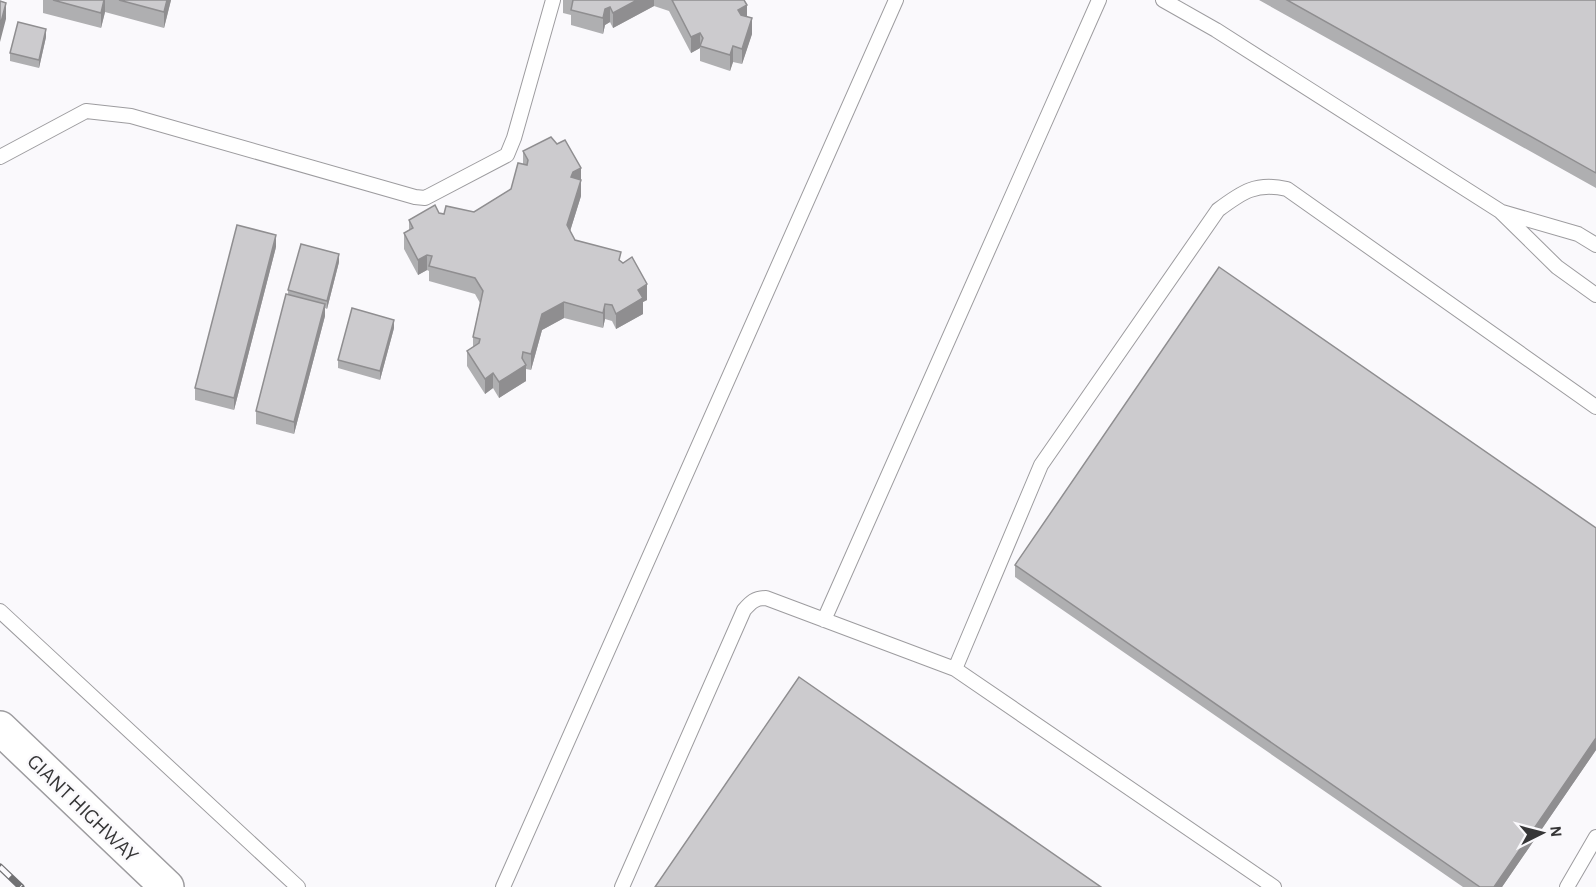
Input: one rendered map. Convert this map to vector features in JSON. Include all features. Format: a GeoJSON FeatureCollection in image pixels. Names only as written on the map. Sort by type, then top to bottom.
{"type":"FeatureCollection","features":[{"type":"Feature","properties":{"kind":"street","name":"GIANT HIGHWAY"},"geometry":{"type":"LineString","coordinates":[[0,728],[167,887]]}},
{"type":"Feature","properties":{"kind":"lane"},"geometry":{"type":"LineString","coordinates":[[0,157],[86,111],[131,116],[425,198],[507,155],[514,138],[553,0]]}},
{"type":"Feature","properties":{"kind":"lane"},"geometry":{"type":"LineString","coordinates":[[503,887],[896,0]]}},
{"type":"Feature","properties":{"kind":"lane"},"geometry":{"type":"LineString","coordinates":[[824,620],[1099,0]]}},
{"type":"Feature","properties":{"kind":"lane"},"geometry":{"type":"LineString","coordinates":[[1163,0],[1216,30],[1500,211],[1557,267],[1596,295]]}},
{"type":"Feature","properties":{"kind":"lane"},"geometry":{"type":"LineString","coordinates":[[955,669],[1041,465],[1218,210],[1234,198],[1253,189],[1269,185],[1287,189],[1596,407]]}},
{"type":"Feature","properties":{"kind":"lane"},"geometry":{"type":"LineString","coordinates":[[1500,211],[1578,234],[1596,245]]}},
{"type":"Feature","properties":{"kind":"lane"},"geometry":{"type":"LineString","coordinates":[[622,887],[744,610],[753,600],[766,598],[955,669],[1274,887]]}},
{"type":"Feature","properties":{"kind":"lane"},"geometry":{"type":"LineString","coordinates":[[0,610],[298,887]]}},
{"type":"Feature","properties":{"kind":"lane"},"geometry":{"type":"LineString","coordinates":[[1567,887],[1596,837]]}},
{"type":"Feature","properties":{"kind":"building"},"geometry":{"type":"Polygon","coordinates":[[[53,0],[104,0],[101,13],[53,0]]]}},
{"type":"Feature","properties":{"kind":"building"},"geometry":{"type":"Polygon","coordinates":[[[119,0],[167,0],[164,12],[119,0]]]}},
{"type":"Feature","properties":{"kind":"building"},"geometry":{"type":"Polygon","coordinates":[[[573,0],[637,0],[613,13],[610,7],[605,9],[603,18],[571,10],[573,0]]]}},
{"type":"Feature","properties":{"kind":"building"},"geometry":{"type":"Polygon","coordinates":[[[672,0],[744,0],[747,5],[738,10],[741,15],[752,18],[742,49],[733,46],[730,55],[700,46],[703,38],[700,33],[691,37],[672,0]]]}},
{"type":"Feature","properties":{"kind":"building"},"geometry":{"type":"Polygon","coordinates":[[[1287,0],[1596,0],[1596,173],[1287,0]]]}},
{"type":"Feature","properties":{"kind":"building"},"geometry":{"type":"Polygon","coordinates":[[[0,1],[6,3],[0,26],[0,1]]]}},
{"type":"Feature","properties":{"kind":"building"},"geometry":{"type":"Polygon","coordinates":[[[18,22],[46,29],[39,60],[10,53],[18,22]]]}},
{"type":"Feature","properties":{"kind":"building"},"geometry":{"type":"Polygon","coordinates":[[[551,137],[557,144],[565,140],[581,168],[573,172],[571,177],[581,180],[567,225],[575,240],[621,252],[619,260],[623,263],[632,257],[647,284],[638,290],[643,298],[616,314],[612,305],[605,304],[603,313],[564,302],[542,314],[531,354],[523,352],[522,358],[526,365],[499,382],[493,373],[485,379],[467,351],[479,343],[480,339],[473,337],[483,291],[475,278],[429,266],[432,256],[427,255],[418,260],[404,233],[413,228],[409,220],[435,205],[439,213],[444,214],[446,206],[474,212],[511,189],[518,163],[527,165],[528,160],[523,151],[551,137]]]}},
{"type":"Feature","properties":{"kind":"building"},"geometry":{"type":"Polygon","coordinates":[[[237,225],[276,235],[234,398],[195,388],[237,225]]]}},
{"type":"Feature","properties":{"kind":"building"},"geometry":{"type":"Polygon","coordinates":[[[301,244],[339,254],[327,301],[288,290],[301,244]]]}},
{"type":"Feature","properties":{"kind":"building"},"geometry":{"type":"Polygon","coordinates":[[[1219,267],[1596,528],[1596,738],[1494,887],[1480,887],[1015,565],[1219,267]]]}},
{"type":"Feature","properties":{"kind":"building"},"geometry":{"type":"Polygon","coordinates":[[[286,294],[325,304],[294,422],[256,411],[286,294]]]}},
{"type":"Feature","properties":{"kind":"building"},"geometry":{"type":"Polygon","coordinates":[[[352,308],[394,320],[380,371],[338,360],[352,308]]]}},
{"type":"Feature","properties":{"kind":"building"},"geometry":{"type":"Polygon","coordinates":[[[799,677],[1101,887],[655,887],[799,677]]]}},
{"type":"Feature","properties":{"kind":"railway"},"geometry":{"type":"LineString","coordinates":[[0,867],[21,887]]}}]}
